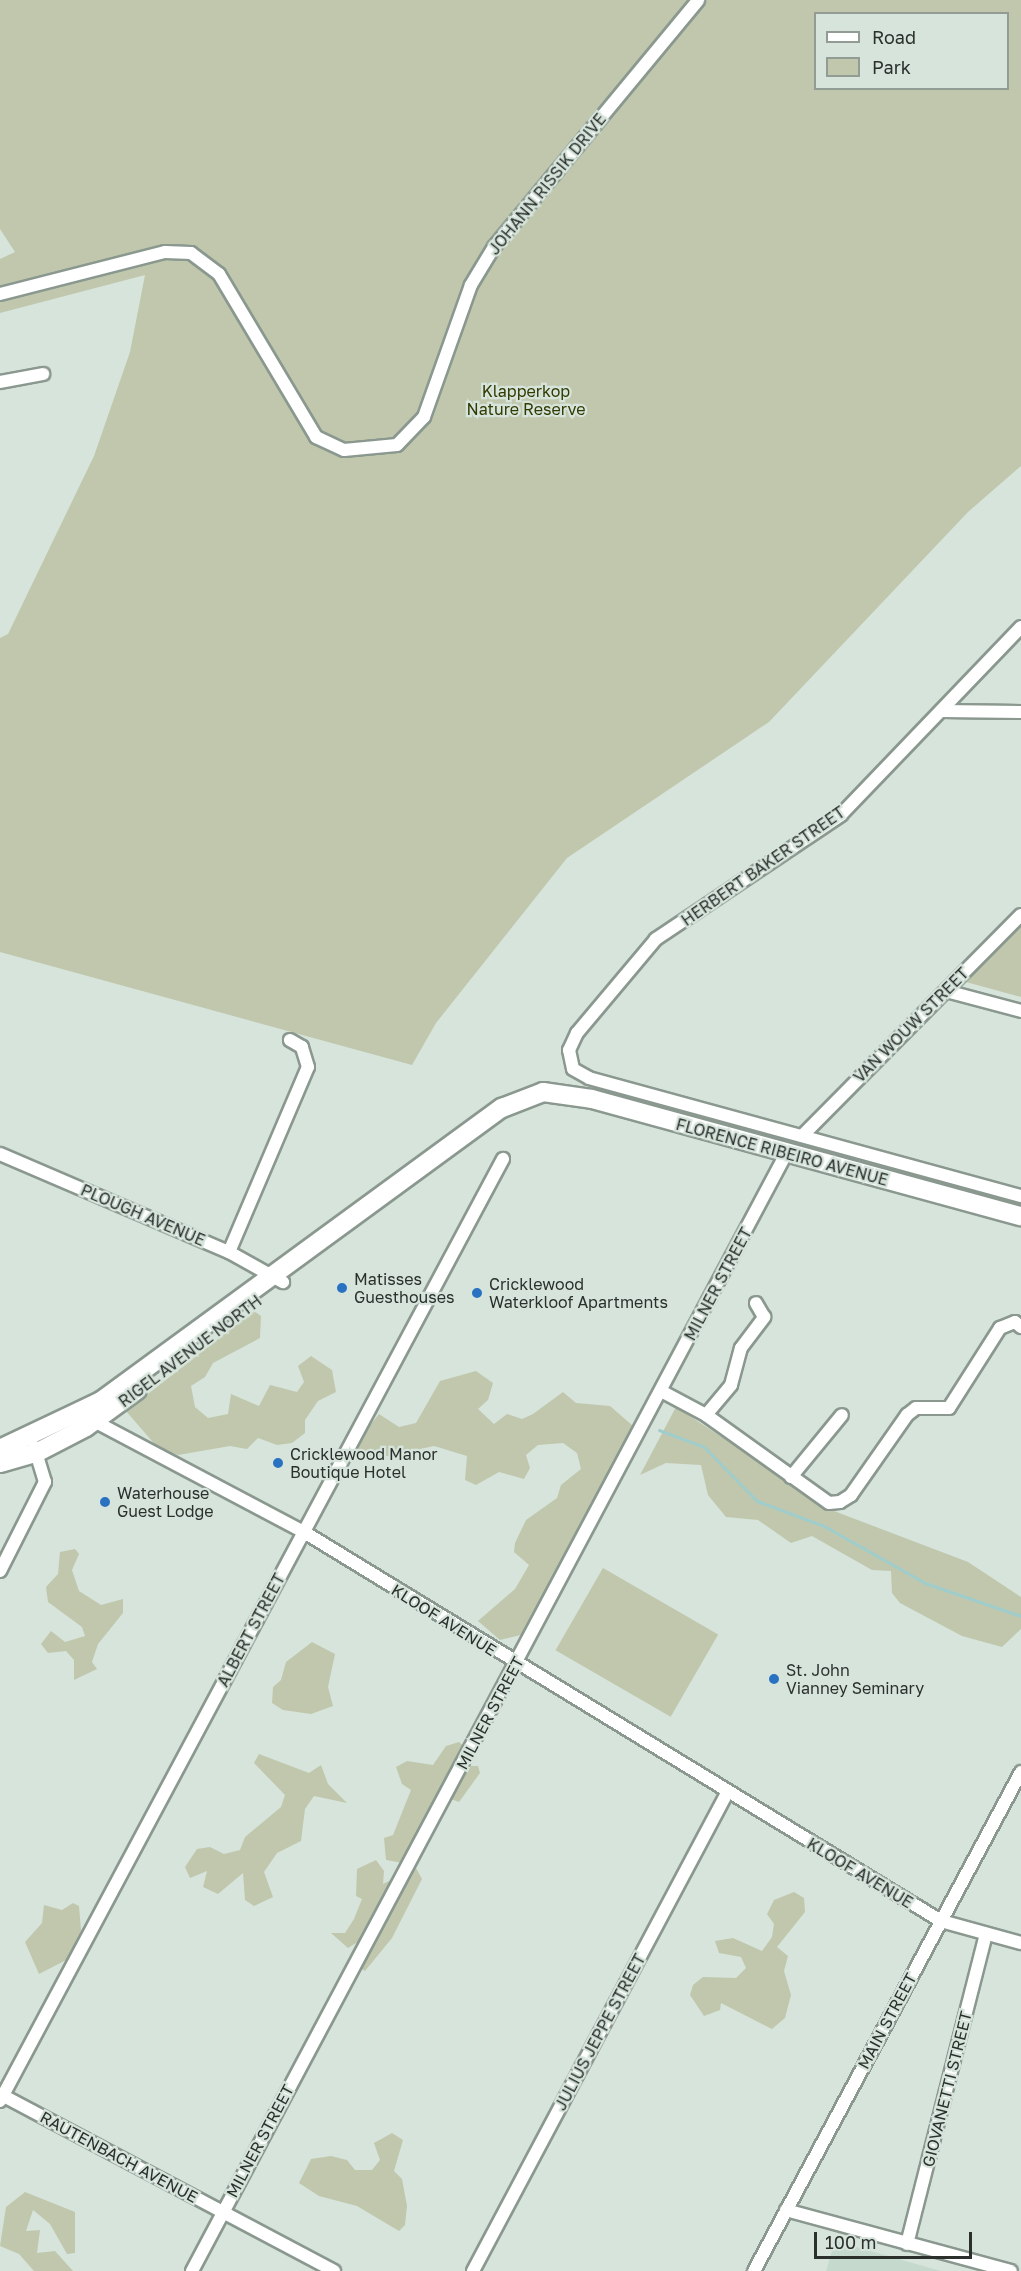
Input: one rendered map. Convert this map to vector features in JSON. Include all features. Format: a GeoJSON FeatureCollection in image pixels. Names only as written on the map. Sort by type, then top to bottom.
{"type":"FeatureCollection","features":[{"type":"Feature","properties":{"kind":"main road","name":"FLORENCE RIBEIRO AVENUE"},"geometry":{"type":"LineString","coordinates":[[543,1092],[592,1099],[786,1154],[1021,1216]]}},
{"type":"Feature","properties":{"kind":"main road","name":"RIGEL AVENUE NORTH"},"geometry":{"type":"LineString","coordinates":[[0,1463],[33,1445],[96,1422],[502,1108],[543,1092]]}},
{"type":"Feature","properties":{"kind":"main road","name":"RIGEL AVENUE NORTH"},"geometry":{"type":"LineString","coordinates":[[0,1449],[33,1445],[67,1419],[101,1401],[280,1278]]}},
{"type":"Feature","properties":{"kind":"main road"},"geometry":{"type":"LineString","coordinates":[[67,1419],[96,1422],[101,1401]]}},
{"type":"Feature","properties":{"kind":"street","name":"JOHANN RISSIK DRIVE"},"geometry":{"type":"LineString","coordinates":[[0,294],[165,252],[191,253],[219,274],[315,437],[344,450],[398,445],[424,417],[471,285],[494,247],[698,0]]}},
{"type":"Feature","properties":{"kind":"street"},"geometry":{"type":"LineString","coordinates":[[0,382],[43,374]]}},
{"type":"Feature","properties":{"kind":"street","name":"HERBERT BAKER STREET"},"geometry":{"type":"LineString","coordinates":[[802,1136],[589,1078],[576,1072],[571,1061],[577,1034],[656,939],[836,819],[1021,627]]}},
{"type":"Feature","properties":{"kind":"street"},"geometry":{"type":"LineString","coordinates":[[942,711],[1021,712]]}},
{"type":"Feature","properties":{"kind":"street","name":"VAN WOUW STREET"},"geometry":{"type":"LineString","coordinates":[[802,1136],[1021,915]]}},
{"type":"Feature","properties":{"kind":"street"},"geometry":{"type":"LineString","coordinates":[[946,991],[1021,1011]]}},
{"type":"Feature","properties":{"kind":"street"},"geometry":{"type":"LineString","coordinates":[[229,1252],[308,1067],[302,1047],[290,1040]]}},
{"type":"Feature","properties":{"kind":"street"},"geometry":{"type":"LineString","coordinates":[[802,1136],[1021,1196]]}},
{"type":"Feature","properties":{"kind":"street"},"geometry":{"type":"LineString","coordinates":[[850,1171],[854,1150]]}},
{"type":"Feature","properties":{"kind":"street","name":"PLOUGH AVENUE"},"geometry":{"type":"LineString","coordinates":[[0,1154],[229,1252],[280,1278]]}},
{"type":"Feature","properties":{"kind":"street","name":"MILNER STREET"},"geometry":{"type":"LineString","coordinates":[[192,2271],[786,1154]]}},
{"type":"Feature","properties":{"kind":"street","name":"ALBERT STREET"},"geometry":{"type":"LineString","coordinates":[[1,2097],[503,1159]]}},
{"type":"Feature","properties":{"kind":"street"},"geometry":{"type":"LineString","coordinates":[[706,1415],[731,1385],[741,1348],[764,1317],[756,1303]]}},
{"type":"Feature","properties":{"kind":"street"},"geometry":{"type":"LineString","coordinates":[[661,1391],[706,1415],[829,1503],[850,1496],[907,1415],[916,1408],[949,1407],[1000,1328],[1014,1322],[1021,1327]]}},
{"type":"Feature","properties":{"kind":"street"},"geometry":{"type":"LineString","coordinates":[[791,1477],[842,1415]]}},
{"type":"Feature","properties":{"kind":"street","name":"KLOOF AVENUE"},"geometry":{"type":"LineString","coordinates":[[96,1422],[304,1532],[516,1665],[941,1922],[1021,1943]]}},
{"type":"Feature","properties":{"kind":"street"},"geometry":{"type":"LineString","coordinates":[[0,1571],[43,1488],[43,1468],[33,1445]]}},
{"type":"Feature","properties":{"kind":"street","name":"MAIN STREET"},"geometry":{"type":"LineString","coordinates":[[754,2271],[1021,1772]]}},
{"type":"Feature","properties":{"kind":"street","name":"JULIUS JEPPE STREET"},"geometry":{"type":"LineString","coordinates":[[473,2271],[728,1793]]}},
{"type":"Feature","properties":{"kind":"street","name":"GIOVANETTI STREET"},"geometry":{"type":"LineString","coordinates":[[907,2244],[986,1934]]}},
{"type":"Feature","properties":{"kind":"street","name":"RAUTENBACH AVENUE"},"geometry":{"type":"LineString","coordinates":[[1,2097],[334,2271]]}},
{"type":"Feature","properties":{"kind":"street"},"geometry":{"type":"LineString","coordinates":[[786,2210],[1011,2271]]}},
{"type":"Feature","properties":{"kind":"shaded area"},"geometry":{"type":"Polygon","coordinates":[[[835,2241],[941,2271],[826,2271],[835,2241]]]}},
{"type":"Feature","properties":{"kind":"green space","name":"Klapperkop Nature Reserve"},"geometry":{"type":"Polygon","coordinates":[[[0,0],[1021,0],[1021,466],[968,512],[769,722],[567,858],[436,1023],[412,1065],[0,952],[0,638],[8,634],[94,456],[130,352],[145,275],[0,313],[0,259],[15,252],[0,229],[0,0]]]}},
{"type":"Feature","properties":{"kind":"green space"},"geometry":{"type":"Polygon","coordinates":[[[1021,925],[1021,997],[966,982],[1021,925]]]}},
{"type":"Feature","properties":{"kind":"green space"},"geometry":{"type":"Polygon","coordinates":[[[254,1311],[261,1316],[260,1338],[213,1363],[205,1377],[191,1386],[195,1407],[208,1418],[228,1414],[231,1394],[259,1406],[270,1385],[297,1392],[304,1382],[298,1366],[311,1356],[332,1370],[336,1392],[318,1401],[305,1420],[305,1433],[292,1443],[277,1445],[258,1438],[247,1449],[230,1446],[178,1455],[158,1448],[126,1411],[254,1311]]]}},
{"type":"Feature","properties":{"kind":"green space"},"geometry":{"type":"Polygon","coordinates":[[[476,1371],[493,1383],[488,1400],[478,1409],[494,1424],[507,1414],[522,1419],[533,1414],[563,1392],[576,1403],[610,1406],[633,1426],[525,1634],[500,1640],[478,1621],[515,1589],[529,1565],[514,1552],[515,1543],[526,1520],[557,1498],[561,1485],[581,1469],[577,1453],[563,1443],[538,1445],[526,1455],[530,1468],[524,1479],[499,1472],[476,1485],[465,1480],[467,1456],[434,1446],[373,1459],[353,1447],[379,1414],[399,1427],[416,1423],[440,1381],[476,1371]]]}},
{"type":"Feature","properties":{"kind":"green space"},"geometry":{"type":"Polygon","coordinates":[[[676,1407],[834,1511],[968,1562],[1021,1597],[1021,1629],[1002,1647],[962,1636],[900,1603],[892,1593],[891,1571],[872,1570],[812,1536],[791,1543],[758,1520],[726,1517],[708,1495],[701,1465],[666,1463],[640,1475],[676,1407]]]}},
{"type":"Feature","properties":{"kind":"green space"},"geometry":{"type":"Polygon","coordinates":[[[75,1549],[79,1554],[72,1570],[79,1591],[101,1605],[123,1599],[123,1613],[98,1644],[92,1662],[97,1669],[74,1680],[74,1660],[66,1651],[48,1653],[41,1644],[51,1631],[65,1642],[85,1636],[82,1627],[48,1602],[46,1587],[58,1574],[60,1552],[75,1549]]]}},
{"type":"Feature","properties":{"kind":"green space"},"geometry":{"type":"Polygon","coordinates":[[[603,1568],[718,1634],[671,1717],[556,1650],[603,1568]]]}},
{"type":"Feature","properties":{"kind":"green space"},"geometry":{"type":"Polygon","coordinates":[[[312,1642],[335,1654],[328,1687],[333,1706],[311,1714],[283,1710],[272,1703],[273,1687],[281,1680],[286,1662],[312,1642]]]}},
{"type":"Feature","properties":{"kind":"green space"},"geometry":{"type":"Polygon","coordinates":[[[459,1742],[466,1748],[465,1766],[478,1766],[480,1773],[459,1802],[448,1798],[403,1863],[386,1860],[384,1838],[393,1835],[411,1790],[402,1784],[396,1767],[407,1761],[433,1765],[446,1746],[459,1742]]]}},
{"type":"Feature","properties":{"kind":"green space"},"geometry":{"type":"Polygon","coordinates":[[[259,1754],[309,1773],[321,1765],[328,1784],[347,1803],[314,1796],[305,1809],[301,1841],[277,1853],[264,1872],[273,1897],[254,1906],[245,1900],[243,1873],[218,1894],[203,1887],[207,1871],[190,1878],[185,1867],[197,1849],[210,1847],[224,1854],[240,1850],[245,1837],[281,1807],[285,1795],[254,1763],[259,1754]]]}},
{"type":"Feature","properties":{"kind":"green space"},"geometry":{"type":"Polygon","coordinates":[[[376,1860],[384,1871],[383,1884],[416,1868],[422,1879],[392,1938],[365,1971],[359,1967],[364,1938],[348,1948],[331,1933],[345,1933],[354,1919],[362,1899],[356,1896],[357,1869],[376,1860]]]}},
{"type":"Feature","properties":{"kind":"green space"},"geometry":{"type":"Polygon","coordinates":[[[794,1892],[804,1898],[805,1912],[777,1947],[788,1956],[784,1971],[791,1995],[785,2018],[772,2029],[721,2003],[720,2010],[704,2016],[690,1995],[693,1985],[703,1977],[736,1978],[746,1968],[741,1957],[719,1953],[715,1941],[733,1938],[762,1951],[772,1937],[774,1924],[767,1914],[774,1900],[794,1892]]]}},
{"type":"Feature","properties":{"kind":"green space"},"geometry":{"type":"Polygon","coordinates":[[[73,1903],[79,1906],[81,1930],[72,1957],[39,1974],[25,1942],[42,1923],[44,1905],[62,1910],[73,1903]]]}},
{"type":"Feature","properties":{"kind":"green space"},"geometry":{"type":"Polygon","coordinates":[[[392,2133],[403,2140],[394,2171],[402,2179],[407,2206],[405,2225],[399,2231],[357,2206],[319,2196],[299,2183],[311,2159],[331,2156],[347,2160],[355,2170],[372,2170],[380,2160],[374,2143],[392,2133]]]}},
{"type":"Feature","properties":{"kind":"green space"},"geometry":{"type":"Polygon","coordinates":[[[25,2192],[75,2212],[75,2253],[67,2254],[50,2224],[33,2210],[26,2231],[40,2230],[37,2253],[55,2251],[73,2271],[34,2271],[19,2254],[0,2246],[6,2207],[25,2192]]]}},
{"type":"Feature","properties":{"kind":"waterway"},"geometry":{"type":"LineString","coordinates":[[659,1430],[704,1447],[757,1501],[824,1526],[925,1583],[1021,1616]]}},
{"type":"Feature","properties":{"kind":"place","name":"Matisses Guesthouses"},"geometry":{"type":"Point","coordinates":[342,1288]}},
{"type":"Feature","properties":{"kind":"place","name":"Cricklewood Waterkloof Apartments"},"geometry":{"type":"Point","coordinates":[477,1293]}},
{"type":"Feature","properties":{"kind":"place","name":"Cricklewood Manor Boutique Hotel"},"geometry":{"type":"Point","coordinates":[278,1463]}},
{"type":"Feature","properties":{"kind":"place","name":"Waterhouse Guest Lodge"},"geometry":{"type":"Point","coordinates":[105,1502]}},
{"type":"Feature","properties":{"kind":"place","name":"St. John Vianney Seminary"},"geometry":{"type":"Point","coordinates":[774,1679]}}]}
